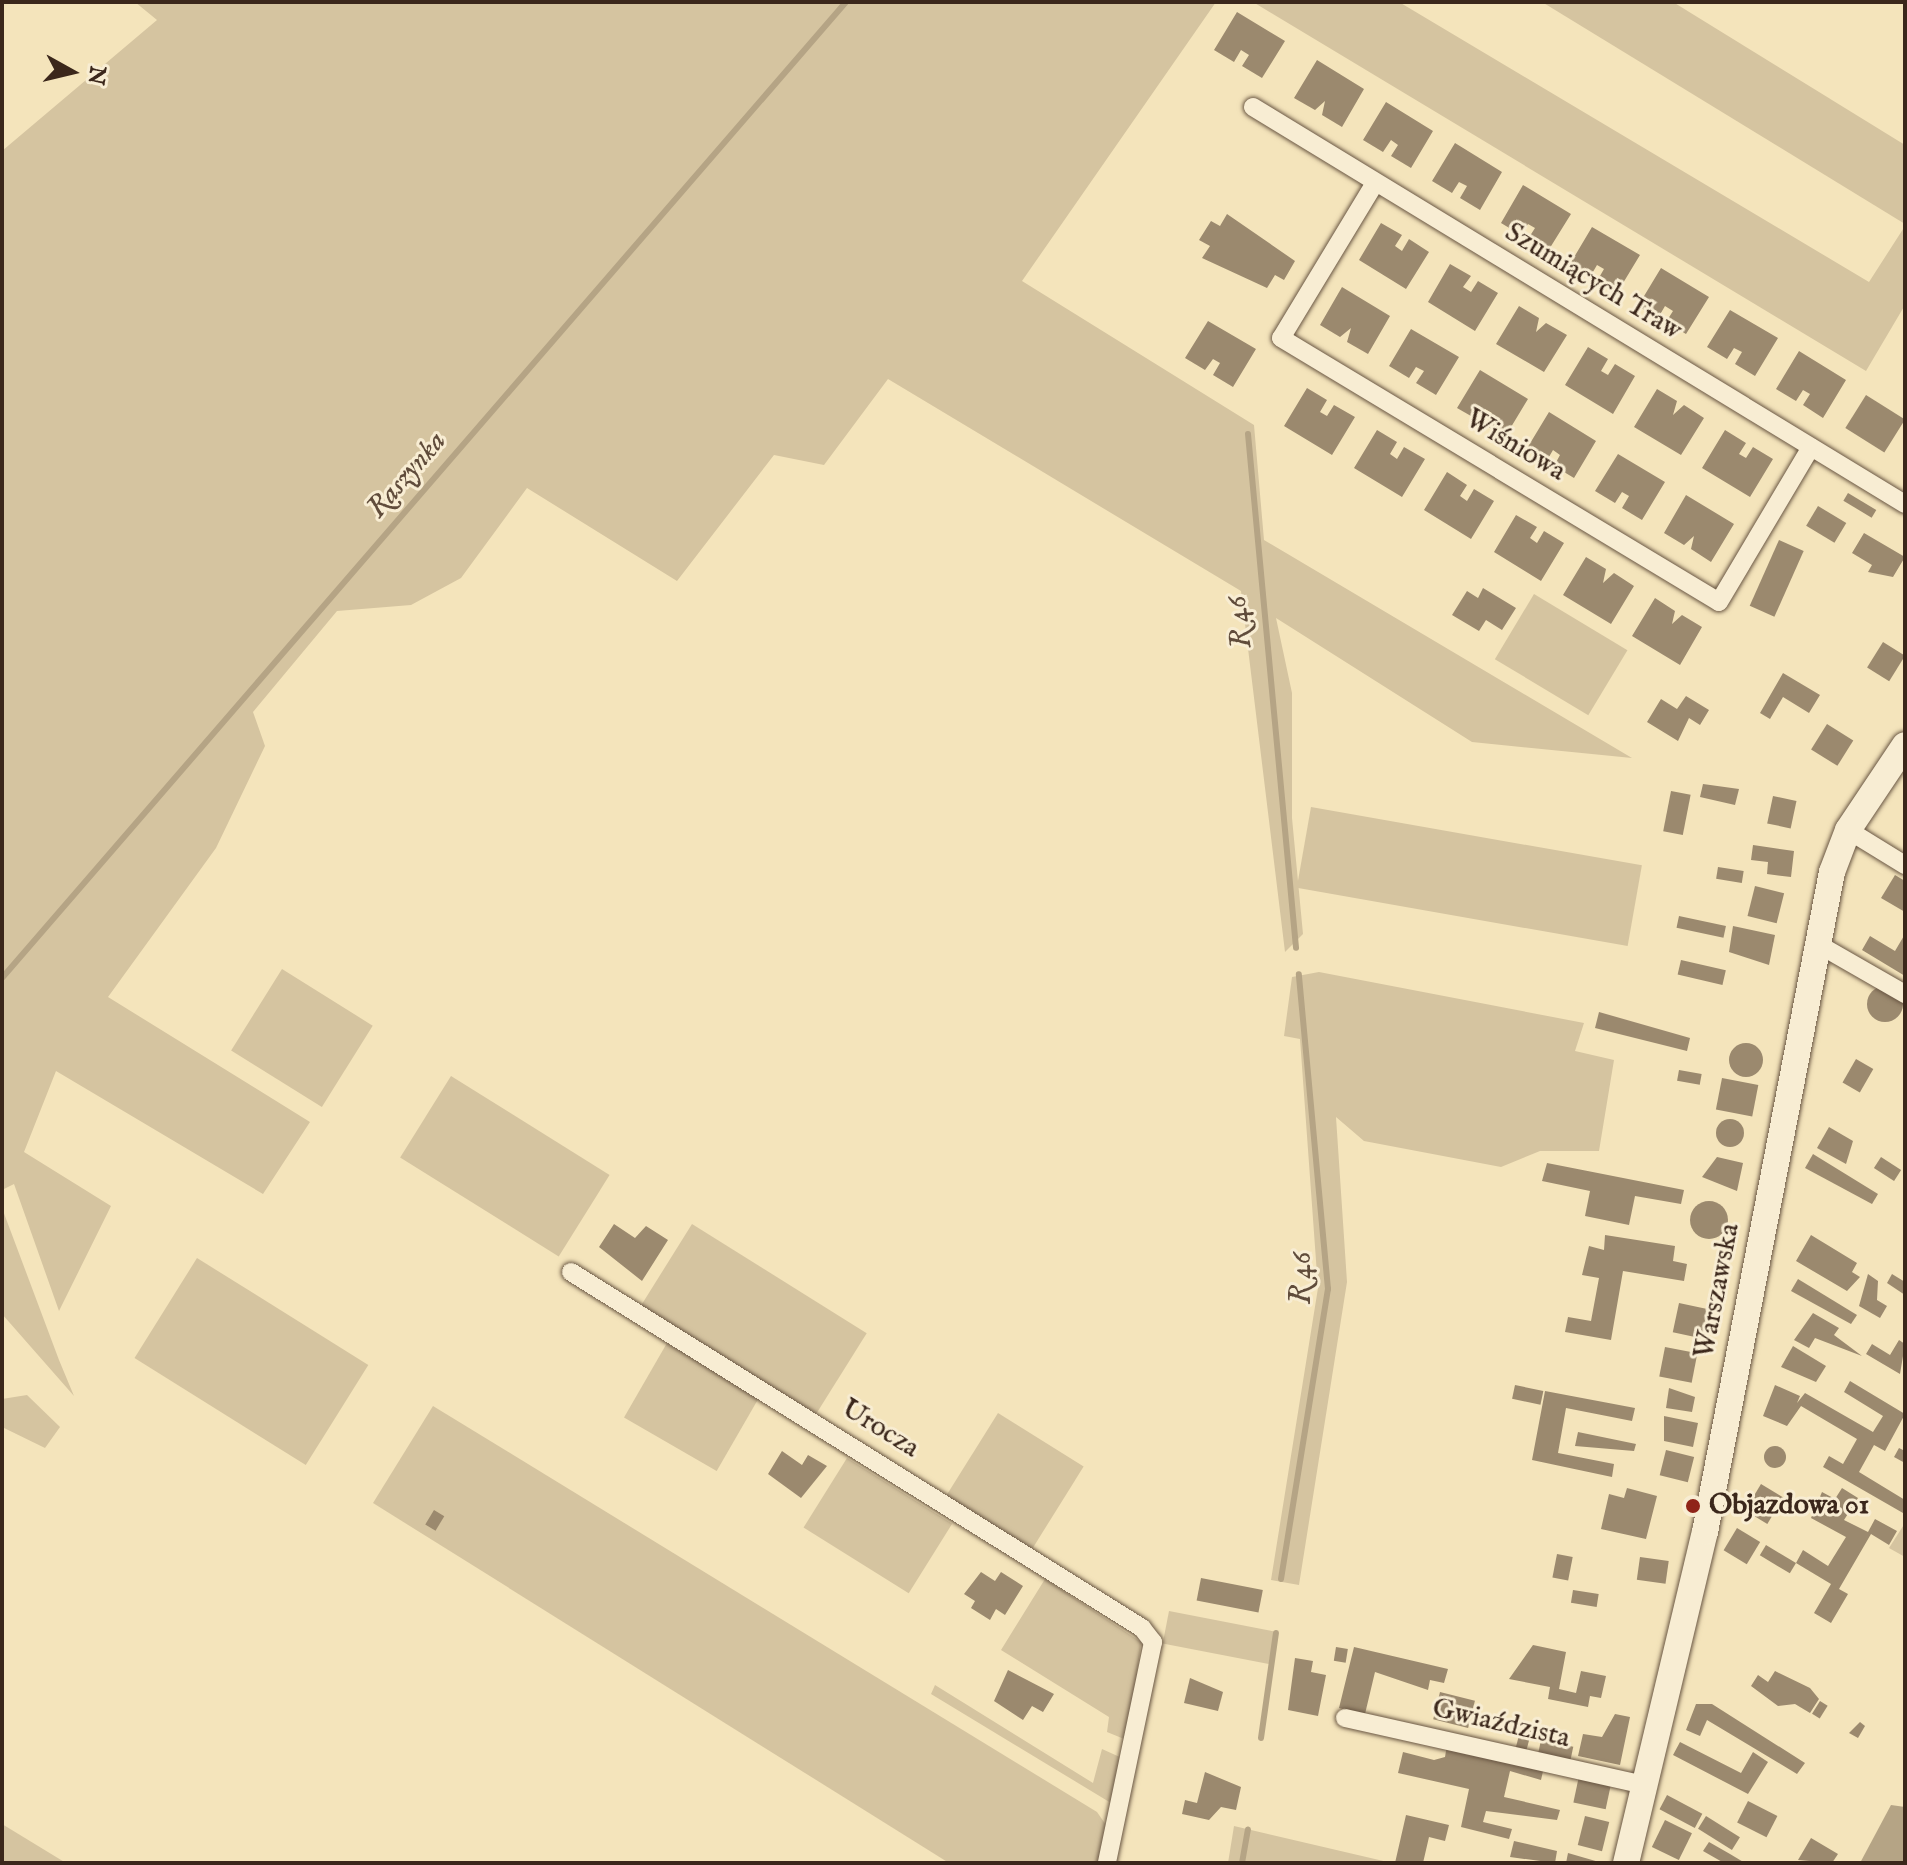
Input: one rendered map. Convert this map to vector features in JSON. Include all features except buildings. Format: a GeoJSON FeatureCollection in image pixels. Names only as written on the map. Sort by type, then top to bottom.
{"type":"FeatureCollection","features":[{"type":"Feature","properties":{"kind":"street","name":"Szumiących Traw"},"geometry":{"type":"LineString","coordinates":[[1253,107],[1905,504]]}},
{"type":"Feature","properties":{"kind":"street","name":"Wiśniowa"},"geometry":{"type":"LineString","coordinates":[[1375,183],[1281,338],[1309,355],[1719,602],[1811,447]]}},
{"type":"Feature","properties":{"kind":"street","name":"Warszawska"},"geometry":{"type":"LineString","coordinates":[[1626,1863],[1705,1532],[1816,943],[1848,830],[1905,745]]}},
{"type":"Feature","properties":{"kind":"street"},"geometry":{"type":"LineString","coordinates":[[1848,830],[1905,865]]}},
{"type":"Feature","properties":{"kind":"street"},"geometry":{"type":"LineString","coordinates":[[1816,943],[1905,994]]}},
{"type":"Feature","properties":{"kind":"street","name":"Urocza"},"geometry":{"type":"LineString","coordinates":[[571,1272],[1076,1584],[1153,1642],[1107,1863]]}},
{"type":"Feature","properties":{"kind":"street","name":"Gwiaździsta"},"geometry":{"type":"LineString","coordinates":[[1345,1718],[1645,1785]]}},
{"type":"Feature","properties":{"kind":"shaded area"},"geometry":{"type":"Polygon","coordinates":[[[135,2],[1216,2],[1022,281],[1254,425],[1264,540],[1632,758],[1472,742],[1276,618],[1292,693],[1292,818],[1303,934],[1285,952],[1241,591],[888,379],[824,465],[774,455],[677,581],[527,488],[461,578],[411,605],[337,611],[253,712],[265,746],[216,848],[108,997],[310,1122],[263,1194],[56,1071],[24,1152],[111,1206],[59,1311],[14,1184],[2,1190],[2,151],[157,20],[135,2]]]}},
{"type":"Feature","properties":{"kind":"shaded area"},"geometry":{"type":"Polygon","coordinates":[[[1253,2],[1399,2],[1869,282],[1905,226],[1905,305],[1866,371],[1253,2]]]}},
{"type":"Feature","properties":{"kind":"shaded area"},"geometry":{"type":"Polygon","coordinates":[[[1542,2],[1673,2],[1905,145],[1905,224],[1542,2]]]}},
{"type":"Feature","properties":{"kind":"shaded area"},"geometry":{"type":"Polygon","coordinates":[[[1534,594],[1627,650],[1588,715],[1495,659],[1534,594]]]}},
{"type":"Feature","properties":{"kind":"shaded area"},"geometry":{"type":"Polygon","coordinates":[[[1311,807],[1642,865],[1628,946],[1297,888],[1311,807]]]}},
{"type":"Feature","properties":{"kind":"shaded area"},"geometry":{"type":"Polygon","coordinates":[[[282,969],[373,1026],[322,1107],[231,1050],[282,969]]]}},
{"type":"Feature","properties":{"kind":"shaded area"},"geometry":{"type":"Polygon","coordinates":[[[1319,972],[1584,1023],[1575,1051],[1614,1060],[1599,1151],[1540,1151],[1501,1167],[1364,1141],[1336,1117],[1347,1282],[1299,1585],[1271,1580],[1318,1288],[1300,1039],[1284,1036],[1292,977],[1319,972]]]}},
{"type":"Feature","properties":{"kind":"shaded area"},"geometry":{"type":"Polygon","coordinates":[[[451,1076],[610,1175],[559,1257],[400,1157],[451,1076]]]}},
{"type":"Feature","properties":{"kind":"shaded area"},"geometry":{"type":"Polygon","coordinates":[[[2,1208],[59,1360],[74,1396],[2,1314],[2,1208]]]}},
{"type":"Feature","properties":{"kind":"shaded area"},"geometry":{"type":"Polygon","coordinates":[[[692,1224],[867,1333],[814,1417],[640,1308],[692,1224]]]}},
{"type":"Feature","properties":{"kind":"shaded area"},"geometry":{"type":"Polygon","coordinates":[[[197,1258],[368,1365],[306,1465],[134,1358],[197,1258]]]}},
{"type":"Feature","properties":{"kind":"shaded area"},"geometry":{"type":"Polygon","coordinates":[[[667,1343],[760,1396],[717,1471],[624,1417],[667,1343]]]}},
{"type":"Feature","properties":{"kind":"shaded area"},"geometry":{"type":"Polygon","coordinates":[[[27,1395],[60,1427],[45,1448],[2,1427],[2,1399],[27,1395]]]}},
{"type":"Feature","properties":{"kind":"shaded area"},"geometry":{"type":"Polygon","coordinates":[[[433,1406],[1097,1812],[1108,1828],[1100,1863],[949,1863],[373,1503],[433,1406]]]}},
{"type":"Feature","properties":{"kind":"shaded area"},"geometry":{"type":"Polygon","coordinates":[[[998,1413],[1084,1467],[1032,1550],[946,1496],[998,1413]]]}},
{"type":"Feature","properties":{"kind":"shaded area"},"geometry":{"type":"Polygon","coordinates":[[[847,1458],[952,1524],[909,1593],[804,1528],[847,1458]]]}},
{"type":"Feature","properties":{"kind":"shaded area"},"geometry":{"type":"Polygon","coordinates":[[[1905,1523],[1905,1557],[1889,1548],[1905,1523]]]}},
{"type":"Feature","properties":{"kind":"shaded area"},"geometry":{"type":"Polygon","coordinates":[[[1045,1579],[1141,1642],[1129,1741],[1107,1732],[1109,1717],[1001,1650],[1045,1579]]]}},
{"type":"Feature","properties":{"kind":"shaded area"},"geometry":{"type":"Polygon","coordinates":[[[1169,1611],[1275,1632],[1269,1664],[1163,1643],[1169,1611]]]}},
{"type":"Feature","properties":{"kind":"shaded area"},"geometry":{"type":"Polygon","coordinates":[[[935,1685],[1093,1783],[1102,1749],[1122,1758],[1111,1803],[931,1694],[935,1685]]]}},
{"type":"Feature","properties":{"kind":"shaded area"},"geometry":{"type":"Polygon","coordinates":[[[1891,1805],[1905,1807],[1905,1863],[1860,1863],[1891,1805]]]}},
{"type":"Feature","properties":{"kind":"shaded area"},"geometry":{"type":"Polygon","coordinates":[[[2,1824],[66,1863],[2,1862],[2,1824]]]}},
{"type":"Feature","properties":{"kind":"shaded area"},"geometry":{"type":"Polygon","coordinates":[[[1234,1826],[1268,1834],[1392,1863],[1228,1863],[1234,1826]]]}},
{"type":"Feature","properties":{"kind":"waterway","name":"Raszynka"},"geometry":{"type":"LineString","coordinates":[[2,978],[846,2]]}},
{"type":"Feature","properties":{"kind":"waterway","name":"R 46"},"geometry":{"type":"LineString","coordinates":[[1248,434],[1296,948]]}},
{"type":"Feature","properties":{"kind":"waterway","name":"R 46"},"geometry":{"type":"LineString","coordinates":[[1281,1579],[1328,1289],[1299,974]]}},
{"type":"Feature","properties":{"kind":"waterway","name":"R 46"},"geometry":{"type":"LineString","coordinates":[[1261,1738],[1276,1633]]}},
{"type":"Feature","properties":{"kind":"waterway","name":"R 46"},"geometry":{"type":"LineString","coordinates":[[1242,1863],[1248,1830]]}},
{"type":"Feature","properties":{"kind":"place","name":"Objazdowa 01"},"geometry":{"type":"Point","coordinates":[1693,1506]}}]}
